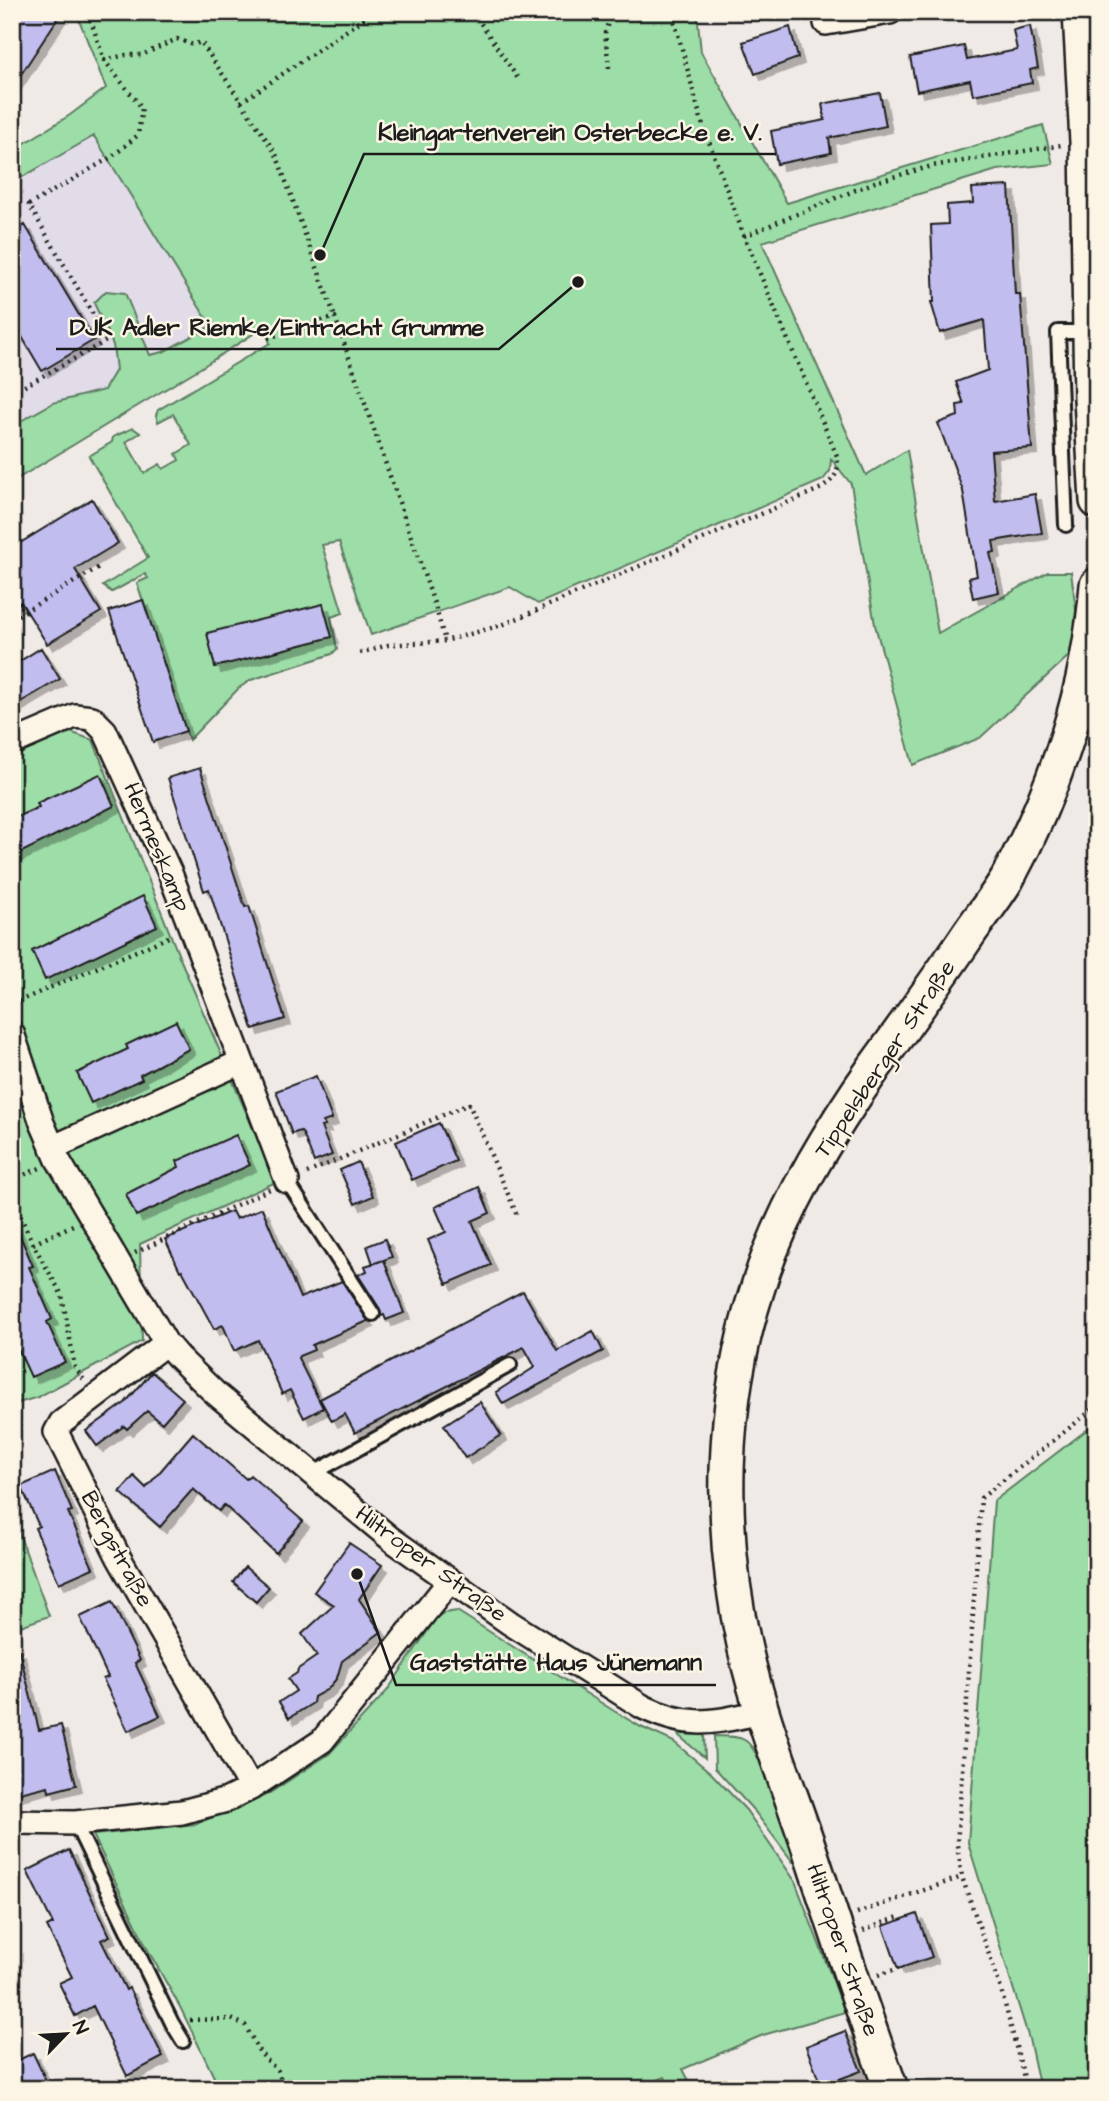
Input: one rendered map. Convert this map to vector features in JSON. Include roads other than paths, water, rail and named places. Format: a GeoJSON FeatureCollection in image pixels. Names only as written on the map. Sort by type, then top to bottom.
{"type":"FeatureCollection","features":[{"type":"Feature","properties":{"kind":"street"},"geometry":{"type":"LineString","coordinates":[[826,26],[890,12]]}},
{"type":"Feature","properties":{"kind":"street"},"geometry":{"type":"LineString","coordinates":[[1080,12],[1087,142],[1089,332],[1075,400],[1085,476],[1097,501]]}},
{"type":"Feature","properties":{"kind":"street","name":"Tippelsberger Straße"},"geometry":{"type":"LineString","coordinates":[[762,1712],[745,1648],[727,1515],[727,1447],[741,1353],[757,1287],[778,1234],[820,1153],[873,1069],[926,997],[1011,870],[1035,822],[1065,749],[1095,625],[1097,585]]}},
{"type":"Feature","properties":{"kind":"street","name":"Hermeskamp"},"geometry":{"type":"LineString","coordinates":[[12,743],[75,716],[92,718],[105,731],[170,873],[287,1181]]}},
{"type":"Feature","properties":{"kind":"street","name":"Hiltroper Straße"},"geometry":{"type":"LineString","coordinates":[[12,1033],[52,1148],[166,1343],[215,1393],[391,1539],[550,1648],[660,1715],[709,1724],[762,1712],[891,2089]]}},
{"type":"Feature","properties":{"kind":"street"},"geometry":{"type":"LineString","coordinates":[[52,1148],[240,1062]]}},
{"type":"Feature","properties":{"kind":"street","name":"Bergstraße"},"geometry":{"type":"LineString","coordinates":[[166,1343],[61,1423],[56,1432],[119,1558],[251,1788]]}},
{"type":"Feature","properties":{"kind":"street"},"geometry":{"type":"LineString","coordinates":[[12,1822],[75,1823],[182,1812],[227,1800],[251,1788],[322,1741],[450,1581]]}},
{"type":"Feature","properties":{"kind":"lane"},"geometry":{"type":"LineString","coordinates":[[1066,525],[1085,476]]}},
{"type":"Feature","properties":{"kind":"lane","name":"Hermeskamp"},"geometry":{"type":"LineString","coordinates":[[287,1181],[373,1314]]}},
{"type":"Feature","properties":{"kind":"lane"},"geometry":{"type":"LineString","coordinates":[[312,1474],[510,1365]]}},
{"type":"Feature","properties":{"kind":"lane"},"geometry":{"type":"LineString","coordinates":[[75,1823],[183,2041]]}},
{"type":"Feature","properties":{"kind":"place","name":"Kleingartenverein Osterbecke e. V."},"geometry":{"type":"Point","coordinates":[320,255]}},
{"type":"Feature","properties":{"kind":"place","name":"DJK Adler Riemke/Eintracht Grumme"},"geometry":{"type":"Point","coordinates":[578,282]}},
{"type":"Feature","properties":{"kind":"place","name":"Gaststätte Haus Jünemann"},"geometry":{"type":"Point","coordinates":[357,1574]}}]}
